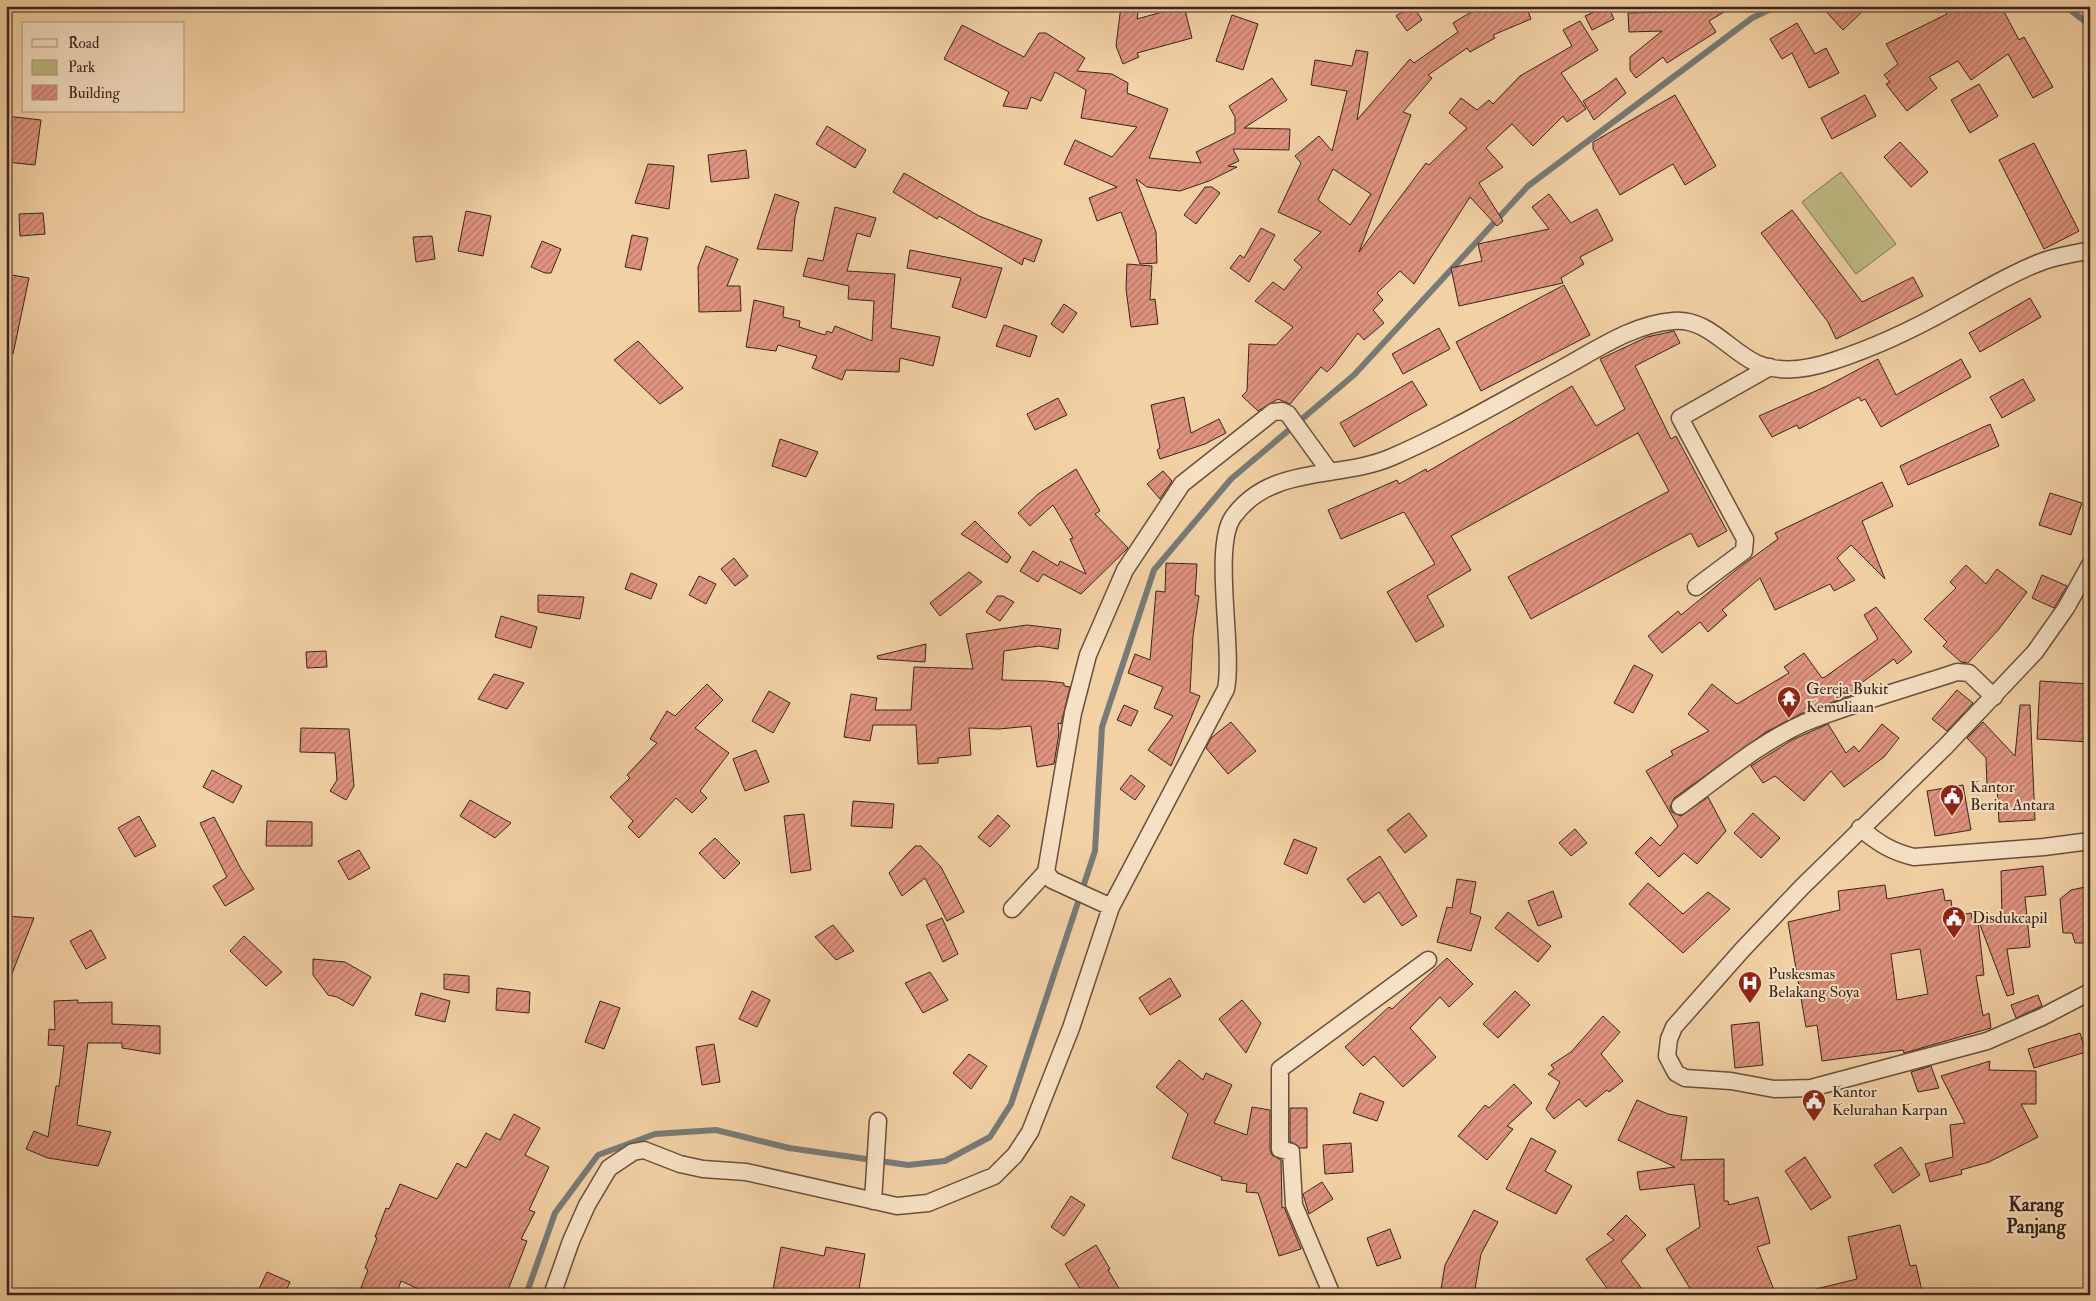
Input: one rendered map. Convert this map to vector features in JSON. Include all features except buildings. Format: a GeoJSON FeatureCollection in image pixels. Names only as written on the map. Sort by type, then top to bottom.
{"type":"FeatureCollection","features":[{"type":"Feature","properties":{"kind":"street"},"geometry":{"type":"LineString","coordinates":[[552,1295],[571,1241],[587,1205],[609,1168],[633,1152],[644,1150],[680,1164],[703,1169],[746,1172],[897,1206],[928,1203],[994,1176],[1015,1155],[1030,1132],[1059,1060],[1111,907],[1226,689],[1229,672],[1226,632],[1226,534],[1233,518],[1253,497],[1284,480],[1374,465],[1410,449],[1621,336],[1652,323],[1678,320],[1704,326],[1755,363],[1793,370],[1833,361],[1910,329],[2011,274],[2044,261],[2090,250]]}},
{"type":"Feature","properties":{"kind":"street"},"geometry":{"type":"LineString","coordinates":[[1696,587],[1744,551],[1745,539],[1680,418],[1770,367]]}},
{"type":"Feature","properties":{"kind":"street"},"geometry":{"type":"LineString","coordinates":[[1012,909],[1051,877],[1073,713],[1088,655],[1125,570],[1182,484],[1265,417],[1273,412],[1282,411],[1288,414],[1330,472]]}},
{"type":"Feature","properties":{"kind":"street"},"geometry":{"type":"LineString","coordinates":[[2090,565],[2066,608],[2035,652],[1994,697],[1860,828],[1743,949],[1674,1027],[1667,1048],[1667,1056],[1676,1073],[1685,1078],[1731,1081],[1774,1089],[1811,1088],[1987,1041],[2042,1017],[2090,992]]}},
{"type":"Feature","properties":{"kind":"street"},"geometry":{"type":"LineString","coordinates":[[1680,806],[1762,746],[1804,724],[1847,708],[1957,672],[1969,673],[1994,697]]}},
{"type":"Feature","properties":{"kind":"street"},"geometry":{"type":"LineString","coordinates":[[1860,828],[1881,845],[1898,853],[1914,857],[2044,847],[2090,841]]}},
{"type":"Feature","properties":{"kind":"street"},"geometry":{"type":"LineString","coordinates":[[1051,877],[1111,907]]}},
{"type":"Feature","properties":{"kind":"street"},"geometry":{"type":"LineString","coordinates":[[1332,1295],[1294,1205],[1291,1152],[1280,1149],[1280,1069],[1428,960]]}},
{"type":"Feature","properties":{"kind":"street"},"geometry":{"type":"LineString","coordinates":[[873,1201],[878,1121]]}},
{"type":"Feature","properties":{"kind":"green space"},"geometry":{"type":"Polygon","coordinates":[[[1841,172],[1896,244],[1856,274],[1802,202],[1841,172]]]}},
{"type":"Feature","properties":{"kind":"waterway"},"geometry":{"type":"LineString","coordinates":[[526,1295],[555,1213],[598,1155],[655,1134],[716,1130],[789,1148],[908,1165],[945,1161],[990,1137],[1011,1104],[1095,851],[1102,727],[1154,570],[1231,479],[1354,375],[1528,186],[1752,18],[1777,6]]}},
{"type":"Feature","properties":{"kind":"waterway"},"geometry":{"type":"LineString","coordinates":[[2065,6],[2090,25]]}},
{"type":"Feature","properties":{"kind":"place","name":"Gereja Bukit Kemuliaan"},"geometry":{"type":"Point","coordinates":[1789,719]}},
{"type":"Feature","properties":{"kind":"place","name":"Kantor Berita Antara"},"geometry":{"type":"Point","coordinates":[1952,817]}},
{"type":"Feature","properties":{"kind":"place","name":"Disdukcapil"},"geometry":{"type":"Point","coordinates":[1954,939]}},
{"type":"Feature","properties":{"kind":"place","name":"Puskesmas Belakang Soya"},"geometry":{"type":"Point","coordinates":[1750,1004]}},
{"type":"Feature","properties":{"kind":"place","name":"Kantor Kelurahan Karpan"},"geometry":{"type":"Point","coordinates":[1814,1122]}},
{"type":"Feature","properties":{"kind":"district","name":"Karang Panjang"},"geometry":{"type":"Point","coordinates":[2036,1216]}}]}
